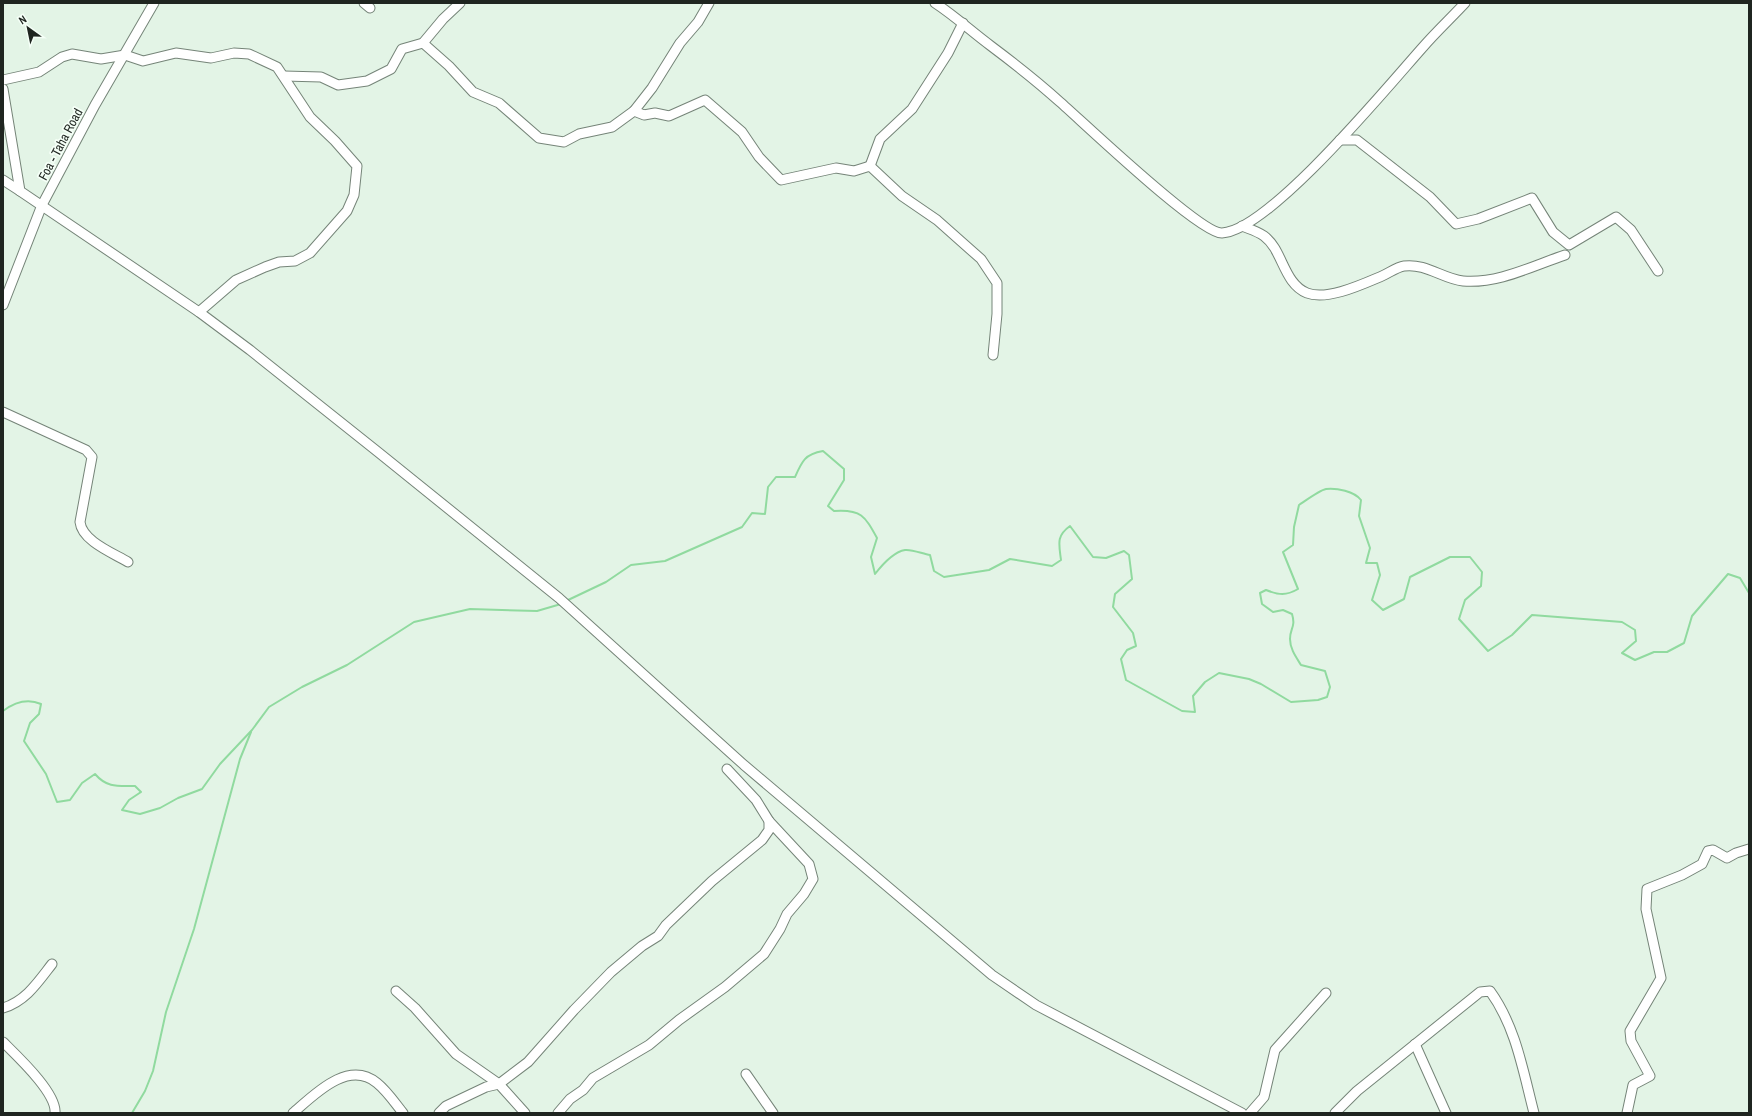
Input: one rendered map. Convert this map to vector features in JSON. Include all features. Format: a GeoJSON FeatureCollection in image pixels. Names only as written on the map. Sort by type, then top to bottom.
{"type":"FeatureCollection","features":[{"type":"Feature","properties":{"kind":"street","name":"Foa - Taha Road"},"geometry":{"type":"LineString","coordinates":[[3,305],[42,205],[95,105],[154,3]]}},
{"type":"Feature","properties":{"kind":"street"},"geometry":{"type":"LineString","coordinates":[[284,76],[321,77],[338,85],[367,81],[391,69],[402,49],[423,43],[443,19],[460,3]]}},
{"type":"Feature","properties":{"kind":"street"},"geometry":{"type":"LineString","coordinates":[[423,43],[449,66],[473,92],[499,103],[539,138],[564,142],[579,134],[612,127],[634,111],[652,88],[680,43],[698,22],[710,3]]}},
{"type":"Feature","properties":{"kind":"street"},"geometry":{"type":"LineString","coordinates":[[935,3],[1059,101],[1125,161],[1200,223],[1211,231],[1222,233],[1242,226],[1260,215],[1284,196],[1340,140],[1464,3]]}},
{"type":"Feature","properties":{"kind":"street"},"geometry":{"type":"LineString","coordinates":[[870,166],[880,139],[912,109],[948,53],[962,23]]}},
{"type":"Feature","properties":{"kind":"street"},"geometry":{"type":"LineString","coordinates":[[3,80],[38,72],[62,57],[72,54],[101,59],[125,55],[143,62],[176,53],[211,58],[234,53],[249,54],[277,67],[310,117],[335,141],[357,166],[357,184],[354,195],[347,211],[310,254],[295,261],[279,262],[236,280],[199,312]]}},
{"type":"Feature","properties":{"kind":"street"},"geometry":{"type":"LineString","coordinates":[[3,89],[20,191]]}},
{"type":"Feature","properties":{"kind":"street"},"geometry":{"type":"LineString","coordinates":[[634,111],[644,115],[654,113],[669,116],[705,100],[742,132],[759,157],[781,180],[836,168],[854,171],[870,166]]}},
{"type":"Feature","properties":{"kind":"street"},"geometry":{"type":"LineString","coordinates":[[1340,140],[1357,140],[1430,197],[1456,224],[1478,219],[1532,198],[1553,232],[1569,245],[1616,217],[1631,230],[1658,271]]}},
{"type":"Feature","properties":{"kind":"street"},"geometry":{"type":"LineString","coordinates":[[870,166],[902,196],[937,220],[981,259],[997,283],[997,314],[993,355]]}},
{"type":"Feature","properties":{"kind":"street"},"geometry":{"type":"LineString","coordinates":[[3,180],[199,312],[378,452],[559,598],[780,795],[992,975],[1036,1005],[1242,1113]]}},
{"type":"Feature","properties":{"kind":"street"},"geometry":{"type":"LineString","coordinates":[[1242,226],[1265,236],[1293,283],[1305,292],[1314,295],[1329,294],[1349,289],[1404,266],[1431,269],[1463,281],[1496,279],[1564,255]]}},
{"type":"Feature","properties":{"kind":"street"},"geometry":{"type":"LineString","coordinates":[[3,412],[86,450],[92,457],[80,522],[81,529],[86,537],[128,562]]}},
{"type":"Feature","properties":{"kind":"street"},"geometry":{"type":"LineString","coordinates":[[558,1113],[570,1099],[583,1090],[594,1078],[649,1044],[725,987],[764,954],[780,929],[787,914],[804,894],[812,879],[809,864],[769,821],[756,800],[727,770]]}},
{"type":"Feature","properties":{"kind":"street"},"geometry":{"type":"LineString","coordinates":[[439,1113],[446,1106],[486,1087],[500,1084],[528,1062],[574,1010],[611,972],[642,946],[658,936],[666,925],[712,881],[762,840],[769,830],[769,821]]}},
{"type":"Feature","properties":{"kind":"street"},"geometry":{"type":"LineString","coordinates":[[1627,1113],[1633,1085],[1650,1076],[1631,1041],[1630,1031],[1661,978],[1646,909],[1647,889],[1682,875],[1702,864],[1708,852],[1713,850],[1727,858],[1736,853],[1749,849]]}},
{"type":"Feature","properties":{"kind":"street"},"geometry":{"type":"LineString","coordinates":[[3,1008],[20,1001],[31,991],[52,964]]}},
{"type":"Feature","properties":{"kind":"street"},"geometry":{"type":"LineString","coordinates":[[396,991],[415,1008],[456,1054],[500,1084],[525,1113]]}},
{"type":"Feature","properties":{"kind":"street"},"geometry":{"type":"LineString","coordinates":[[1335,1113],[1358,1091],[1480,992],[1490,991],[1501,1006],[1514,1036],[1534,1113]]}},
{"type":"Feature","properties":{"kind":"street"},"geometry":{"type":"LineString","coordinates":[[1250,1113],[1264,1097],[1275,1050],[1326,993]]}},
{"type":"Feature","properties":{"kind":"street"},"geometry":{"type":"LineString","coordinates":[[3,1042],[44,1088],[52,1101],[55,1113]]}},
{"type":"Feature","properties":{"kind":"street"},"geometry":{"type":"LineString","coordinates":[[1415,1044],[1446,1113]]}},
{"type":"Feature","properties":{"kind":"street"},"geometry":{"type":"LineString","coordinates":[[746,1074],[773,1113]]}},
{"type":"Feature","properties":{"kind":"street"},"geometry":{"type":"LineString","coordinates":[[292,1113],[337,1079],[354,1075],[368,1076],[378,1083],[403,1113]]}},
{"type":"Feature","properties":{"kind":"waterway"},"geometry":{"type":"LineString","coordinates":[[566,601],[606,582],[631,565],[665,561],[742,527],[752,513],[765,514],[768,487],[776,477],[795,477],[802,463],[808,456],[823,451],[844,469],[844,480],[828,506],[834,511],[850,511],[856,513],[865,519],[869,524],[877,538],[871,557],[875,574],[892,556],[905,550],[930,555],[934,571],[944,577],[989,570],[1010,559],[1052,566],[1061,560],[1059,545],[1060,537],[1062,533],[1070,526],[1093,557],[1106,558],[1124,551],[1129,555],[1132,579],[1115,594],[1113,607],[1133,633],[1136,646],[1127,650],[1121,659],[1126,680],[1182,711],[1195,712],[1193,696],[1205,682],[1219,673],[1249,679],[1261,684],[1291,702],[1318,700],[1327,697],[1330,687],[1325,671],[1301,665],[1292,650],[1290,643],[1290,635],[1293,625],[1292,614],[1283,610],[1273,612],[1262,604],[1260,593],[1266,590],[1279,594],[1286,594],[1298,589],[1283,552],[1293,545],[1294,527],[1299,505],[1316,493],[1326,489],[1345,491],[1354,494],[1361,500],[1359,516],[1370,548],[1366,563],[1377,563],[1380,575],[1372,600],[1383,610],[1404,599],[1410,577],[1450,557],[1470,557],[1482,572],[1481,586],[1465,600],[1459,619],[1488,651],[1512,635],[1532,615],[1622,622],[1635,630],[1636,641],[1622,653],[1635,660],[1654,652],[1667,652],[1684,643],[1692,616],[1728,574],[1740,578],[1749,593]]}},
{"type":"Feature","properties":{"kind":"waterway"},"geometry":{"type":"LineString","coordinates":[[3,711],[12,705],[26,701],[41,704],[39,714],[30,723],[24,741],[46,774],[57,802],[70,800],[82,783],[95,774],[99,779],[108,784],[118,786],[135,786],[141,792],[129,800],[122,810],[140,814],[160,808],[178,798],[202,789],[220,764],[252,730],[269,707],[302,687],[347,665],[414,622],[470,609],[537,611],[561,604]]}},
{"type":"Feature","properties":{"kind":"waterway"},"geometry":{"type":"LineString","coordinates":[[132,1113],[145,1091],[153,1071],[166,1012],[194,929],[240,759],[251,732]]}}]}
